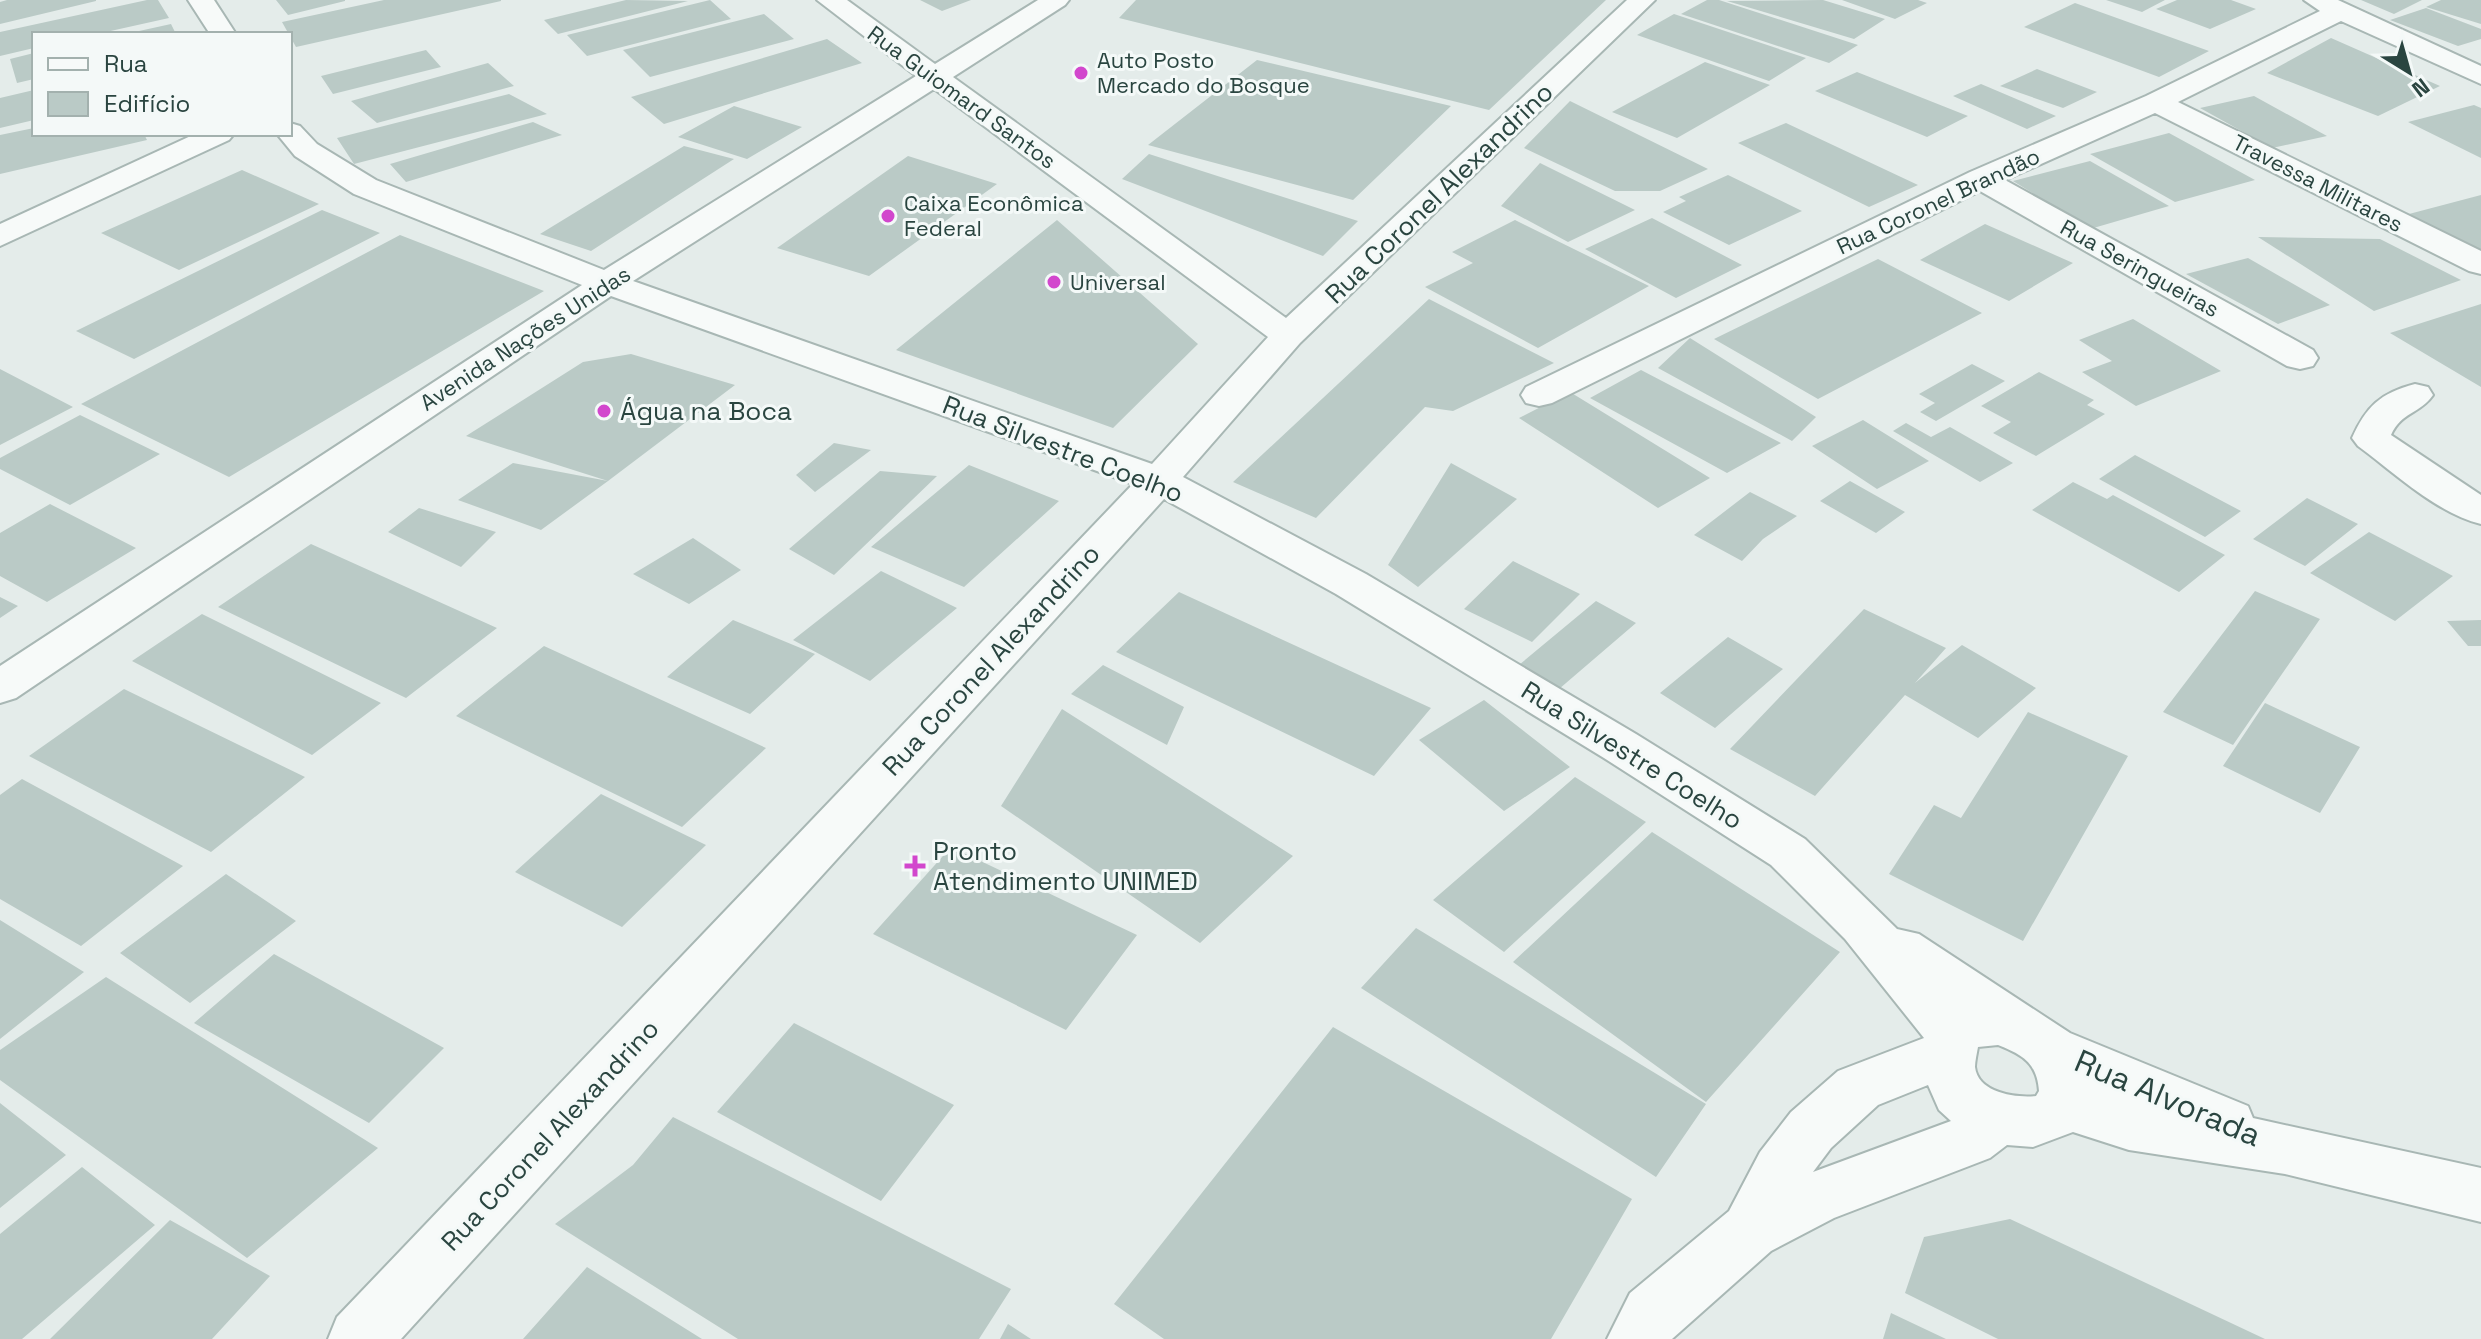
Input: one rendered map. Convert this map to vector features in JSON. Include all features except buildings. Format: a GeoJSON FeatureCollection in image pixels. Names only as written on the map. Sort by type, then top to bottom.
{"type":"FeatureCollection","features":[{"type":"Feature","properties":{"kind":"street"},"geometry":{"type":"LineString","coordinates":[[201,0],[222,32]]}},
{"type":"Feature","properties":{"kind":"street","name":"Rua Guiomard Santos"},"geometry":{"type":"LineString","coordinates":[[830,0],[1288,336]]}},
{"type":"Feature","properties":{"kind":"street","name":"Avenida Nações Unidas"},"geometry":{"type":"LineString","coordinates":[[0,687],[607,283],[1056,0]]}},
{"type":"Feature","properties":{"kind":"street","name":"Rua Coronel Alexandrino"},"geometry":{"type":"LineString","coordinates":[[359,1339],[1159,480],[1288,336],[1642,0]]}},
{"type":"Feature","properties":{"kind":"street"},"geometry":{"type":"LineString","coordinates":[[2328,6],[2481,76]]}},
{"type":"Feature","properties":{"kind":"street","name":"Rua Coronel Brandão"},"geometry":{"type":"LineString","coordinates":[[1539,395],[1981,179],[2156,102],[2328,6]]}},
{"type":"Feature","properties":{"kind":"street","name":"Travessa Militares"},"geometry":{"type":"LineString","coordinates":[[2156,102],[2481,264]]}},
{"type":"Feature","properties":{"kind":"street","name":"Rua Silvestre Coelho"},"geometry":{"type":"LineString","coordinates":[[292,134],[306,150],[365,187],[607,283],[1159,480],[1351,584],[1620,746],[1788,852],[1863,925],[1949,1044]]}},
{"type":"Feature","properties":{"kind":"street"},"geometry":{"type":"LineString","coordinates":[[0,236],[215,136]]}},
{"type":"Feature","properties":{"kind":"street","name":"Rua Seringueiras"},"geometry":{"type":"LineString","coordinates":[[1981,179],[2300,358]]}},
{"type":"Feature","properties":{"kind":"street"},"geometry":{"type":"LineString","coordinates":[[2415,395],[2381,415],[2371,438],[2438,486],[2481,512]]}},
{"type":"Feature","properties":{"kind":"street","name":"Rua Silvestre Coelho"},"geometry":{"type":"LineString","coordinates":[[1863,925],[2038,1040]]}},
{"type":"Feature","properties":{"kind":"street"},"geometry":{"type":"LineString","coordinates":[[1750,1231],[1780,1170],[1823,1120],[1858,1088],[1949,1044],[1972,1024],[1998,1022],[2038,1040],[2062,1063],[2069,1093],[2064,1105],[2053,1118],[2033,1123],[1997,1120],[1968,1102],[1954,1086],[1946,1070],[1949,1044]]}},
{"type":"Feature","properties":{"kind":"street","name":"Rua Alvorada"},"geometry":{"type":"LineString","coordinates":[[2038,1040],[2285,1148]]}},
{"type":"Feature","properties":{"kind":"street","name":"Rua Alvorada"},"geometry":{"type":"LineString","coordinates":[[2064,1105],[2129,1125],[2285,1148],[2481,1195]]}},
{"type":"Feature","properties":{"kind":"street"},"geometry":{"type":"LineString","coordinates":[[1638,1339],[1652,1314],[1750,1231],[1813,1199],[1970,1140],[1997,1120]]}},
{"type":"Feature","properties":{"kind":"place","name":"Auto Posto Mercado do Bosque"},"geometry":{"type":"Point","coordinates":[1081,73]}},
{"type":"Feature","properties":{"kind":"place","name":"Caixa Econômica Federal"},"geometry":{"type":"Point","coordinates":[888,216]}},
{"type":"Feature","properties":{"kind":"place","name":"Universal"},"geometry":{"type":"Point","coordinates":[1054,282]}},
{"type":"Feature","properties":{"kind":"place","name":"Água na Boca"},"geometry":{"type":"Point","coordinates":[604,411]}},
{"type":"Feature","properties":{"kind":"place","name":"Pronto Atendimento UNIMED"},"geometry":{"type":"Point","coordinates":[915,866]}}]}
